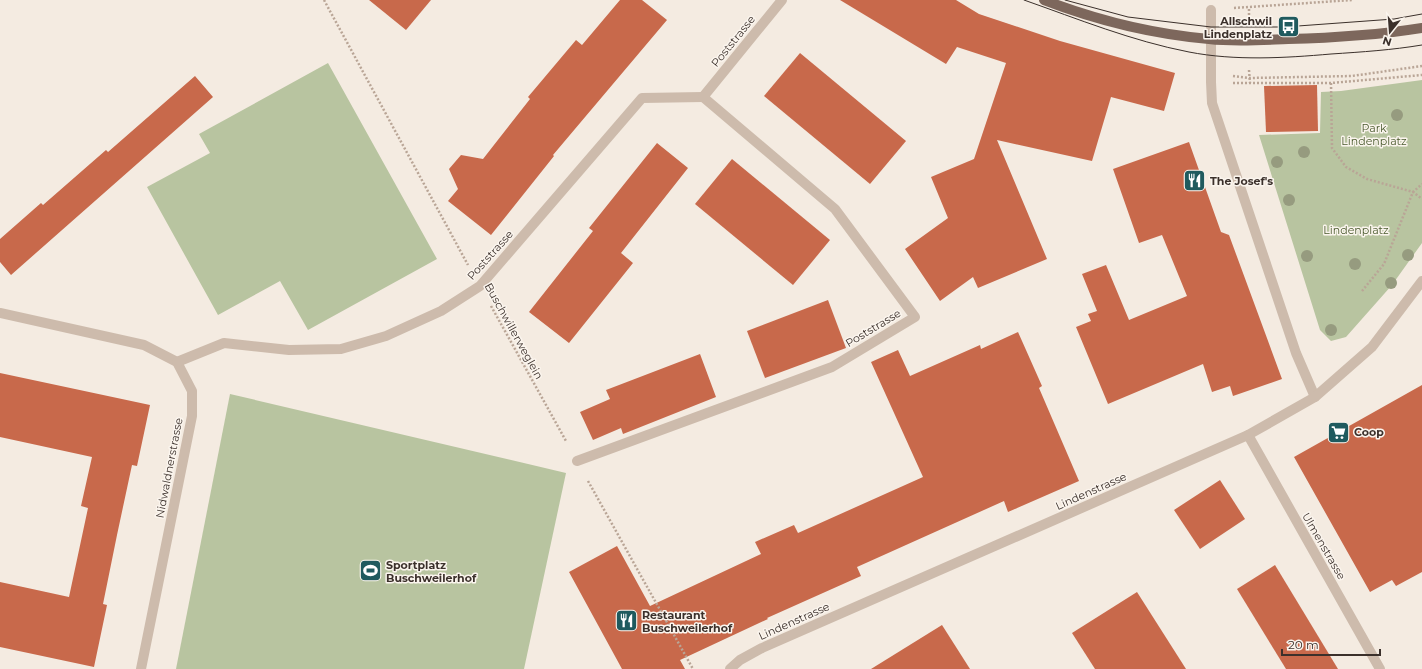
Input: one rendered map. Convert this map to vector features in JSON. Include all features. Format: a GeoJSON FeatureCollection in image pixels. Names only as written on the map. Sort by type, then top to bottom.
{"type":"FeatureCollection","features":[{"type":"Feature","properties":{"kind":"main road"},"geometry":{"type":"LineString","coordinates":[[1044,0],[1062,7],[1158,32],[1211,39],[1249,40],[1335,38],[1399,32],[1422,28]]}},
{"type":"Feature","properties":{"kind":"street","name":"Poststrasse"},"geometry":{"type":"LineString","coordinates":[[703,97],[782,0]]}},
{"type":"Feature","properties":{"kind":"street"},"geometry":{"type":"LineString","coordinates":[[1211,10],[1212,103],[1296,353],[1315,397]]}},
{"type":"Feature","properties":{"kind":"street","name":"Poststrasse"},"geometry":{"type":"LineString","coordinates":[[177,362],[224,343],[289,350],[341,349],[386,336],[441,311],[480,286],[642,98],[703,97],[835,209],[915,317],[832,367],[577,461]]}},
{"type":"Feature","properties":{"kind":"street","name":"Lindenstrasse"},"geometry":{"type":"LineString","coordinates":[[730,669],[740,660],[762,648],[1248,435],[1315,397],[1372,347],[1422,281]]}},
{"type":"Feature","properties":{"kind":"street"},"geometry":{"type":"LineString","coordinates":[[0,313],[144,345],[177,362]]}},
{"type":"Feature","properties":{"kind":"street","name":"Nidwaldnerstrasse"},"geometry":{"type":"LineString","coordinates":[[141,669],[192,416],[192,391],[177,362]]}},
{"type":"Feature","properties":{"kind":"street","name":"Ulmenstrasse"},"geometry":{"type":"LineString","coordinates":[[1248,435],[1380,669]]}},
{"type":"Feature","properties":{"kind":"path","name":"Buschwillerweglein"},"geometry":{"type":"LineString","coordinates":[[324,0],[480,286],[694,669]]}},
{"type":"Feature","properties":{"kind":"path"},"geometry":{"type":"LineString","coordinates":[[1211,10],[1352,0]]}},
{"type":"Feature","properties":{"kind":"path"},"geometry":{"type":"LineString","coordinates":[[1248,15],[1249,7]]}},
{"type":"Feature","properties":{"kind":"path"},"geometry":{"type":"LineString","coordinates":[[1211,67],[1220,73],[1250,78],[1352,76],[1422,66]]}},
{"type":"Feature","properties":{"kind":"path"},"geometry":{"type":"LineString","coordinates":[[1250,70],[1250,82],[1331,83],[1422,75]]}},
{"type":"Feature","properties":{"kind":"path"},"geometry":{"type":"LineString","coordinates":[[1331,83],[1332,148],[1346,167],[1367,179],[1413,192],[1422,199]]}},
{"type":"Feature","properties":{"kind":"path"},"geometry":{"type":"LineString","coordinates":[[1362,291],[1384,264],[1413,192],[1422,184]]}},
{"type":"Feature","properties":{"kind":"green space"},"geometry":{"type":"Polygon","coordinates":[[[328,63],[437,259],[308,330],[280,281],[218,315],[147,187],[210,153],[199,134],[328,63]]]}},
{"type":"Feature","properties":{"kind":"green space","name":"Park Lindenplatz"},"geometry":{"type":"Polygon","coordinates":[[[1422,80],[1422,243],[1392,285],[1346,337],[1331,341],[1320,330],[1259,135],[1320,133],[1321,92],[1341,91],[1422,80]]]}},
{"type":"Feature","properties":{"kind":"green space","name":"Sportplatz Buschweilerhof"},"geometry":{"type":"Polygon","coordinates":[[[230,394],[566,473],[524,669],[176,669],[230,394]]]}},
{"type":"Feature","properties":{"kind":"building"},"geometry":{"type":"Polygon","coordinates":[[[369,0],[431,0],[406,30],[369,0]]]}},
{"type":"Feature","properties":{"kind":"building"},"geometry":{"type":"Polygon","coordinates":[[[620,0],[642,0],[667,20],[553,155],[554,156],[491,235],[448,201],[458,189],[449,169],[461,155],[483,159],[530,99],[528,97],[576,40],[582,45],[620,0]]]}},
{"type":"Feature","properties":{"kind":"building"},"geometry":{"type":"Polygon","coordinates":[[[840,0],[956,0],[979,14],[1060,41],[1175,73],[1164,111],[1111,97],[1092,161],[997,140],[1047,259],[978,288],[973,277],[940,301],[905,249],[948,218],[931,177],[974,159],[1006,63],[957,47],[946,64],[840,0]]]}},
{"type":"Feature","properties":{"kind":"building"},"geometry":{"type":"Polygon","coordinates":[[[800,53],[906,141],[870,184],[764,96],[800,53]]]}},
{"type":"Feature","properties":{"kind":"building"},"geometry":{"type":"Polygon","coordinates":[[[195,76],[213,97],[11,275],[0,262],[0,239],[41,203],[43,205],[106,150],[108,152],[195,76]]]}},
{"type":"Feature","properties":{"kind":"building"},"geometry":{"type":"Polygon","coordinates":[[[1317,85],[1318,131],[1266,132],[1264,86],[1317,85]]]}},
{"type":"Feature","properties":{"kind":"building"},"geometry":{"type":"Polygon","coordinates":[[[1189,142],[1221,232],[1229,235],[1282,379],[1233,396],[1230,386],[1212,392],[1203,364],[1108,404],[1076,327],[1091,321],[1088,314],[1097,311],[1082,274],[1106,265],[1129,320],[1187,296],[1162,235],[1139,243],[1113,169],[1189,142]]]}},
{"type":"Feature","properties":{"kind":"building"},"geometry":{"type":"Polygon","coordinates":[[[657,143],[688,168],[621,253],[633,263],[569,343],[529,312],[593,231],[589,228],[657,143]]]}},
{"type":"Feature","properties":{"kind":"building"},"geometry":{"type":"Polygon","coordinates":[[[732,159],[830,240],[793,285],[695,204],[732,159]]]}},
{"type":"Feature","properties":{"kind":"building"},"geometry":{"type":"Polygon","coordinates":[[[828,300],[846,348],[765,378],[747,331],[828,300]]]}},
{"type":"Feature","properties":{"kind":"building"},"geometry":{"type":"Polygon","coordinates":[[[1018,332],[1042,386],[1039,388],[1079,481],[1008,512],[1004,501],[857,567],[861,576],[767,618],[768,619],[680,660],[685,669],[622,669],[569,572],[617,546],[650,606],[761,554],[755,542],[794,525],[798,533],[923,477],[871,362],[898,350],[910,376],[980,345],[981,349],[1018,332]]]}},
{"type":"Feature","properties":{"kind":"building"},"geometry":{"type":"Polygon","coordinates":[[[700,354],[716,397],[623,434],[621,428],[593,440],[580,412],[610,399],[606,390],[700,354]]]}},
{"type":"Feature","properties":{"kind":"building"},"geometry":{"type":"Polygon","coordinates":[[[0,373],[150,405],[137,466],[132,465],[117,535],[103,604],[107,605],[94,667],[0,647],[0,582],[69,597],[88,508],[81,506],[92,457],[0,437],[0,373]]]}},
{"type":"Feature","properties":{"kind":"building"},"geometry":{"type":"Polygon","coordinates":[[[1422,385],[1422,572],[1396,586],[1392,580],[1370,592],[1294,457],[1422,385]]]}},
{"type":"Feature","properties":{"kind":"building"},"geometry":{"type":"Polygon","coordinates":[[[1220,480],[1245,519],[1200,549],[1174,510],[1220,480]]]}},
{"type":"Feature","properties":{"kind":"building"},"geometry":{"type":"Polygon","coordinates":[[[1275,565],[1338,669],[1286,669],[1237,589],[1275,565]]]}},
{"type":"Feature","properties":{"kind":"building"},"geometry":{"type":"Polygon","coordinates":[[[1137,592],[1186,669],[1095,669],[1072,633],[1137,592]]]}},
{"type":"Feature","properties":{"kind":"building"},"geometry":{"type":"Polygon","coordinates":[[[942,625],[970,669],[871,669],[942,625]]]}},
{"type":"Feature","properties":{"kind":"tram line"},"geometry":{"type":"LineString","coordinates":[[1024,0],[1126,36],[1206,55],[1260,58],[1377,51],[1422,45]]}},
{"type":"Feature","properties":{"kind":"tram line"},"geometry":{"type":"LineString","coordinates":[[1065,0],[1128,17],[1211,27],[1284,27],[1394,19],[1422,14]]}},
{"type":"Feature","properties":{"kind":"place","name":"Allschwil Lindenplatz"},"geometry":{"type":"Point","coordinates":[1288,27]}},
{"type":"Feature","properties":{"kind":"place","name":"The Josef's"},"geometry":{"type":"Point","coordinates":[1194,181]}},
{"type":"Feature","properties":{"kind":"place","name":"Coop"},"geometry":{"type":"Point","coordinates":[1339,432]}},
{"type":"Feature","properties":{"kind":"place","name":"Sportplatz Buschweilerhof"},"geometry":{"type":"Point","coordinates":[370,571]}},
{"type":"Feature","properties":{"kind":"place","name":"Restaurant Buschweilerhof"},"geometry":{"type":"Point","coordinates":[627,621]}},
{"type":"Feature","properties":{"kind":"park label","name":"Lindenplatz"},"geometry":{"type":"Point","coordinates":[1356,230]}}]}
